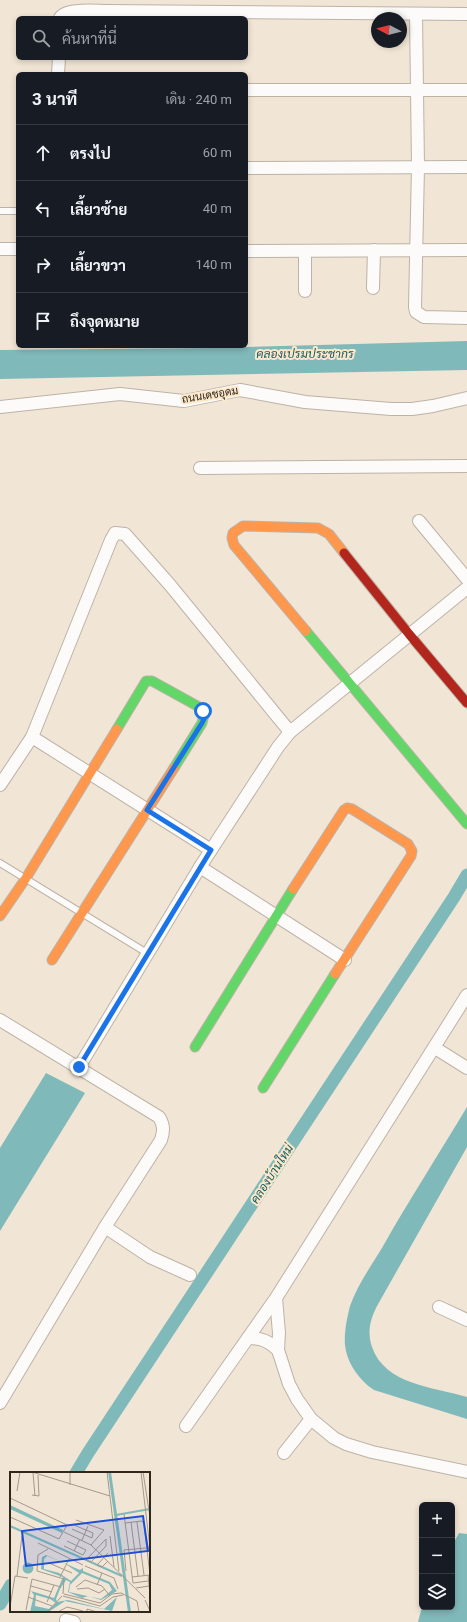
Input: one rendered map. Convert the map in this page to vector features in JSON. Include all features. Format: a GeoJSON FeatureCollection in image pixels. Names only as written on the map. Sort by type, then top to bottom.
{"type":"FeatureCollection","features":[{"type":"Feature","properties":{"kind":"street"},"geometry":{"type":"LineString","coordinates":[[62,16],[71,11],[416,15],[467,14]]}},
{"type":"Feature","properties":{"kind":"street"},"geometry":{"type":"LineString","coordinates":[[416,15],[418,167],[415,307],[416,312],[424,317],[467,318]]}},
{"type":"Feature","properties":{"kind":"street"},"geometry":{"type":"LineString","coordinates":[[58,72],[59,60]]}},
{"type":"Feature","properties":{"kind":"street"},"geometry":{"type":"LineString","coordinates":[[248,90],[467,90]]}},
{"type":"Feature","properties":{"kind":"street"},"geometry":{"type":"LineString","coordinates":[[248,168],[467,167]]}},
{"type":"Feature","properties":{"kind":"street"},"geometry":{"type":"LineString","coordinates":[[0,249],[16,249]]}},
{"type":"Feature","properties":{"kind":"street"},"geometry":{"type":"LineString","coordinates":[[373,288],[374,250]]}},
{"type":"Feature","properties":{"kind":"street"},"geometry":{"type":"LineString","coordinates":[[248,251],[467,250]]}},
{"type":"Feature","properties":{"kind":"street"},"geometry":{"type":"LineString","coordinates":[[305,251],[305,291]]}},
{"type":"Feature","properties":{"kind":"street","name":"ถนนเดชอุดม"},"geometry":{"type":"LineString","coordinates":[[0,407],[120,394],[141,395],[184,401],[240,390],[305,402],[391,409],[412,409],[433,406],[467,398]]}},
{"type":"Feature","properties":{"kind":"street"},"geometry":{"type":"LineString","coordinates":[[200,468],[467,466]]}},
{"type":"Feature","properties":{"kind":"street"},"geometry":{"type":"LineString","coordinates":[[419,521],[467,580]]}},
{"type":"Feature","properties":{"kind":"street"},"geometry":{"type":"LineString","coordinates":[[467,703],[409,634],[329,534],[324,530],[310,527],[243,526],[235,530],[232,534],[234,545],[351,683],[467,824]]}},
{"type":"Feature","properties":{"kind":"street"},"geometry":{"type":"LineString","coordinates":[[0,785],[32,737],[115,533],[121,532],[125,534],[170,586],[290,732]]}},
{"type":"Feature","properties":{"kind":"street"},"geometry":{"type":"LineString","coordinates":[[79,1067],[200,867],[264,766],[290,732],[467,588]]}},
{"type":"Feature","properties":{"kind":"street"},"geometry":{"type":"LineString","coordinates":[[0,916],[26,878],[146,682],[152,681],[201,708],[204,715],[202,723],[52,960]]}},
{"type":"Feature","properties":{"kind":"street"},"geometry":{"type":"LineString","coordinates":[[32,737],[211,850]]}},
{"type":"Feature","properties":{"kind":"street"},"geometry":{"type":"LineString","coordinates":[[194,1047],[276,915],[344,810],[347,808],[352,809],[408,844],[412,851],[412,856],[263,1088]]}},
{"type":"Feature","properties":{"kind":"street"},"geometry":{"type":"LineString","coordinates":[[200,867],[345,960]]}},
{"type":"Feature","properties":{"kind":"street"},"geometry":{"type":"LineString","coordinates":[[186,1426],[276,1298],[467,995]]}},
{"type":"Feature","properties":{"kind":"street"},"geometry":{"type":"LineString","coordinates":[[0,1402],[106,1227],[161,1140],[164,1132],[163,1124],[159,1117],[79,1067],[1,1022]]}},
{"type":"Feature","properties":{"kind":"street"},"geometry":{"type":"LineString","coordinates":[[435,1048],[467,1068]]}},
{"type":"Feature","properties":{"kind":"street"},"geometry":{"type":"LineString","coordinates":[[106,1227],[150,1257],[190,1275]]}},
{"type":"Feature","properties":{"kind":"street"},"geometry":{"type":"LineString","coordinates":[[276,1298],[279,1333],[278,1350],[289,1384],[311,1420],[334,1438],[346,1444],[372,1452],[467,1472]]}},
{"type":"Feature","properties":{"kind":"street"},"geometry":{"type":"LineString","coordinates":[[439,1307],[465,1315]]}},
{"type":"Feature","properties":{"kind":"street"},"geometry":{"type":"LineString","coordinates":[[248,1338],[261,1338],[266,1340],[278,1350]]}},
{"type":"Feature","properties":{"kind":"street"},"geometry":{"type":"LineString","coordinates":[[284,1453],[311,1420]]}},
{"type":"Feature","properties":{"kind":"lane"},"geometry":{"type":"LineString","coordinates":[[0,211],[16,211]]}},
{"type":"Feature","properties":{"kind":"lane"},"geometry":{"type":"LineString","coordinates":[[0,862],[147,953]]}},
{"type":"Feature","properties":{"kind":"water","name":"คลองเปรมประชากร"},"geometry":{"type":"Polygon","coordinates":[[[467,341],[467,370],[0,379],[0,350],[248,347],[467,341]]]}},
{"type":"Feature","properties":{"kind":"water"},"geometry":{"type":"Polygon","coordinates":[[[46,1073],[85,1093],[0,1231],[0,1148],[46,1073]]]}},
{"type":"Feature","properties":{"kind":"water"},"geometry":{"type":"Polygon","coordinates":[[[467,1107],[467,1147],[377,1306],[371,1321],[370,1342],[378,1360],[399,1377],[426,1387],[467,1397],[467,1419],[374,1390],[363,1381],[351,1365],[346,1352],[345,1340],[350,1306],[356,1291],[467,1107]]]}},
{"type":"Feature","properties":{"kind":"water"},"geometry":{"type":"Polygon","coordinates":[[[459,1533],[467,1534],[467,1622],[418,1622],[421,1610],[455,1610],[455,1540],[459,1533]]]}},
{"type":"Feature","properties":{"kind":"waterway","name":"คลองบ้านใหม่"},"geometry":{"type":"LineString","coordinates":[[77,1472],[467,875]]}},
{"type":"Feature","properties":{"kind":"waterway","name":"คลองบ้านใหม่"},"geometry":{"type":"LineString","coordinates":[[0,1604],[10,1587]]}},
{"type":"Feature","properties":{"kind":"traffic: fast"},"geometry":{"type":"LineString","coordinates":[[306,631],[467,824]]}},
{"type":"Feature","properties":{"kind":"traffic: fast"},"geometry":{"type":"LineString","coordinates":[[117,729],[146,681],[152,681],[201,708],[204,715],[202,723],[174,768]]}},
{"type":"Feature","properties":{"kind":"traffic: fast"},"geometry":{"type":"LineString","coordinates":[[195,1047],[293,889]]}},
{"type":"Feature","properties":{"kind":"traffic: fast"},"geometry":{"type":"LineString","coordinates":[[263,1088],[335,974]]}},
{"type":"Feature","properties":{"kind":"traffic: slow"},"geometry":{"type":"LineString","coordinates":[[306,631],[234,545],[232,538],[233,533],[243,526],[318,528],[329,534],[344,553]]}},
{"type":"Feature","properties":{"kind":"traffic: slow"},"geometry":{"type":"LineString","coordinates":[[0,916],[26,878],[117,729]]}},
{"type":"Feature","properties":{"kind":"traffic: slow"},"geometry":{"type":"LineString","coordinates":[[52,960],[174,768]]}},
{"type":"Feature","properties":{"kind":"traffic: slow"},"geometry":{"type":"LineString","coordinates":[[293,889],[344,810],[347,808],[352,809],[408,844],[412,851],[411,856],[335,974]]}},
{"type":"Feature","properties":{"kind":"traffic: jam"},"geometry":{"type":"LineString","coordinates":[[344,553],[467,703]]}},
{"type":"Feature","properties":{"kind":"route"},"geometry":{"type":"LineString","coordinates":[[79,1067],[211,850],[147,810],[202,723],[204,719],[203,711]]}}]}
